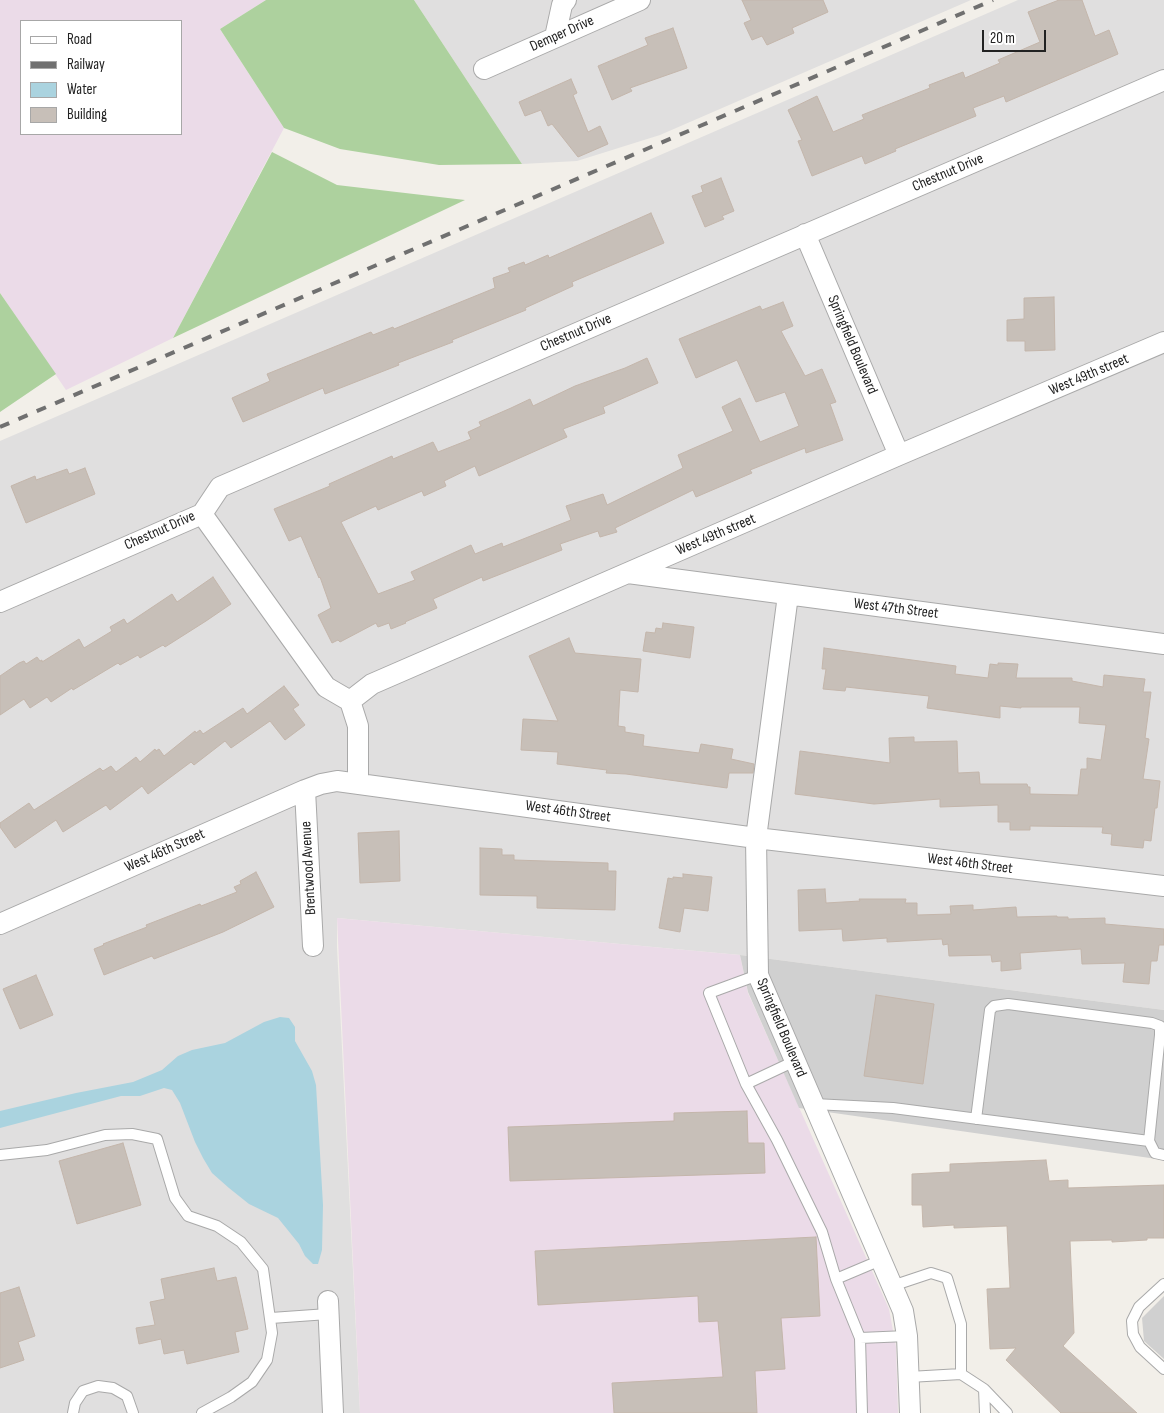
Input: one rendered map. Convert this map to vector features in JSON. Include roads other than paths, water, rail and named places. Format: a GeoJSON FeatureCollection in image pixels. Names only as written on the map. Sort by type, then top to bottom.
{"type":"FeatureCollection","features":[{"type":"Feature","properties":{"kind":"street"},"geometry":{"type":"LineString","coordinates":[[555,37],[562,5],[566,0]]}},
{"type":"Feature","properties":{"kind":"street","name":"Demper Drive"},"geometry":{"type":"LineString","coordinates":[[484,69],[640,0]]}},
{"type":"Feature","properties":{"kind":"street","name":"Chestnut Drive"},"geometry":{"type":"LineString","coordinates":[[0,602],[202,514],[220,486],[1164,80]]}},
{"type":"Feature","properties":{"kind":"street","name":"Springfield Boulevard"},"geometry":{"type":"LineString","coordinates":[[805,234],[899,456]]}},
{"type":"Feature","properties":{"kind":"street","name":"West 49th street"},"geometry":{"type":"LineString","coordinates":[[350,701],[372,684],[1164,342]]}},
{"type":"Feature","properties":{"kind":"street"},"geometry":{"type":"LineString","coordinates":[[202,514],[326,687],[350,701],[358,726],[358,783]]}},
{"type":"Feature","properties":{"kind":"street","name":"West 47th Street"},"geometry":{"type":"LineString","coordinates":[[628,573],[1164,644]]}},
{"type":"Feature","properties":{"kind":"street","name":"Springfield Boulevard"},"geometry":{"type":"LineString","coordinates":[[788,595],[756,838],[758,975],[903,1312],[907,1336],[910,1413]]}},
{"type":"Feature","properties":{"kind":"street","name":"West 46th Street"},"geometry":{"type":"LineString","coordinates":[[0,924],[305,790],[336,781],[756,838],[1164,886]]}},
{"type":"Feature","properties":{"kind":"street","name":"Brentwood Avenue"},"geometry":{"type":"LineString","coordinates":[[305,790],[313,946]]}},
{"type":"Feature","properties":{"kind":"street"},"geometry":{"type":"LineString","coordinates":[[328,1308],[332,1413]]}},
{"type":"Feature","properties":{"kind":"lane"},"geometry":{"type":"LineString","coordinates":[[758,975],[709,993],[746,1084],[777,1140],[822,1232],[836,1279],[860,1338],[862,1413]]}},
{"type":"Feature","properties":{"kind":"lane"},"geometry":{"type":"LineString","coordinates":[[976,1119],[990,1010],[994,1006],[1008,1004],[1152,1023],[1160,1026],[1160,1035],[1149,1141],[1155,1153],[1164,1154]]}},
{"type":"Feature","properties":{"kind":"lane"},"geometry":{"type":"LineString","coordinates":[[746,1084],[795,1062]]}},
{"type":"Feature","properties":{"kind":"lane"},"geometry":{"type":"LineString","coordinates":[[814,1104],[893,1108],[1149,1141]]}},
{"type":"Feature","properties":{"kind":"lane"},"geometry":{"type":"LineString","coordinates":[[0,1155],[47,1150],[105,1135],[132,1134],[157,1139],[175,1198],[188,1216],[217,1226],[241,1242],[263,1270],[272,1333],[267,1360],[252,1382],[231,1398],[202,1413]]}},
{"type":"Feature","properties":{"kind":"lane"},"geometry":{"type":"LineString","coordinates":[[836,1279],[881,1260]]}},
{"type":"Feature","properties":{"kind":"lane"},"geometry":{"type":"LineString","coordinates":[[892,1286],[931,1273],[947,1278],[961,1324],[961,1374]]}},
{"type":"Feature","properties":{"kind":"lane"},"geometry":{"type":"LineString","coordinates":[[1164,1284],[1139,1308],[1132,1321],[1133,1334],[1140,1348],[1164,1369]]}},
{"type":"Feature","properties":{"kind":"lane"},"geometry":{"type":"LineString","coordinates":[[271,1318],[328,1308]]}},
{"type":"Feature","properties":{"kind":"lane"},"geometry":{"type":"LineString","coordinates":[[860,1338],[907,1336]]}},
{"type":"Feature","properties":{"kind":"lane"},"geometry":{"type":"LineString","coordinates":[[908,1377],[961,1374],[984,1390],[1007,1413]]}},
{"type":"Feature","properties":{"kind":"lane"},"geometry":{"type":"LineString","coordinates":[[72,1413],[74,1403],[83,1391],[98,1386],[113,1388],[127,1396],[132,1413]]}},
{"type":"Feature","properties":{"kind":"lane"},"geometry":{"type":"LineString","coordinates":[[984,1390],[985,1413]]}},
{"type":"Feature","properties":{"kind":"water"},"geometry":{"type":"Polygon","coordinates":[[[280,1017],[289,1018],[295,1027],[295,1041],[312,1071],[316,1085],[323,1205],[322,1250],[318,1264],[313,1264],[305,1256],[299,1244],[278,1218],[249,1204],[212,1173],[195,1142],[180,1103],[172,1090],[164,1088],[140,1096],[121,1096],[0,1128],[0,1111],[133,1082],[162,1070],[178,1056],[192,1050],[225,1043],[264,1022],[280,1017]]]}},
{"type":"Feature","properties":{"kind":"railway"},"geometry":{"type":"LineString","coordinates":[[0,427],[993,0]]}}]}
